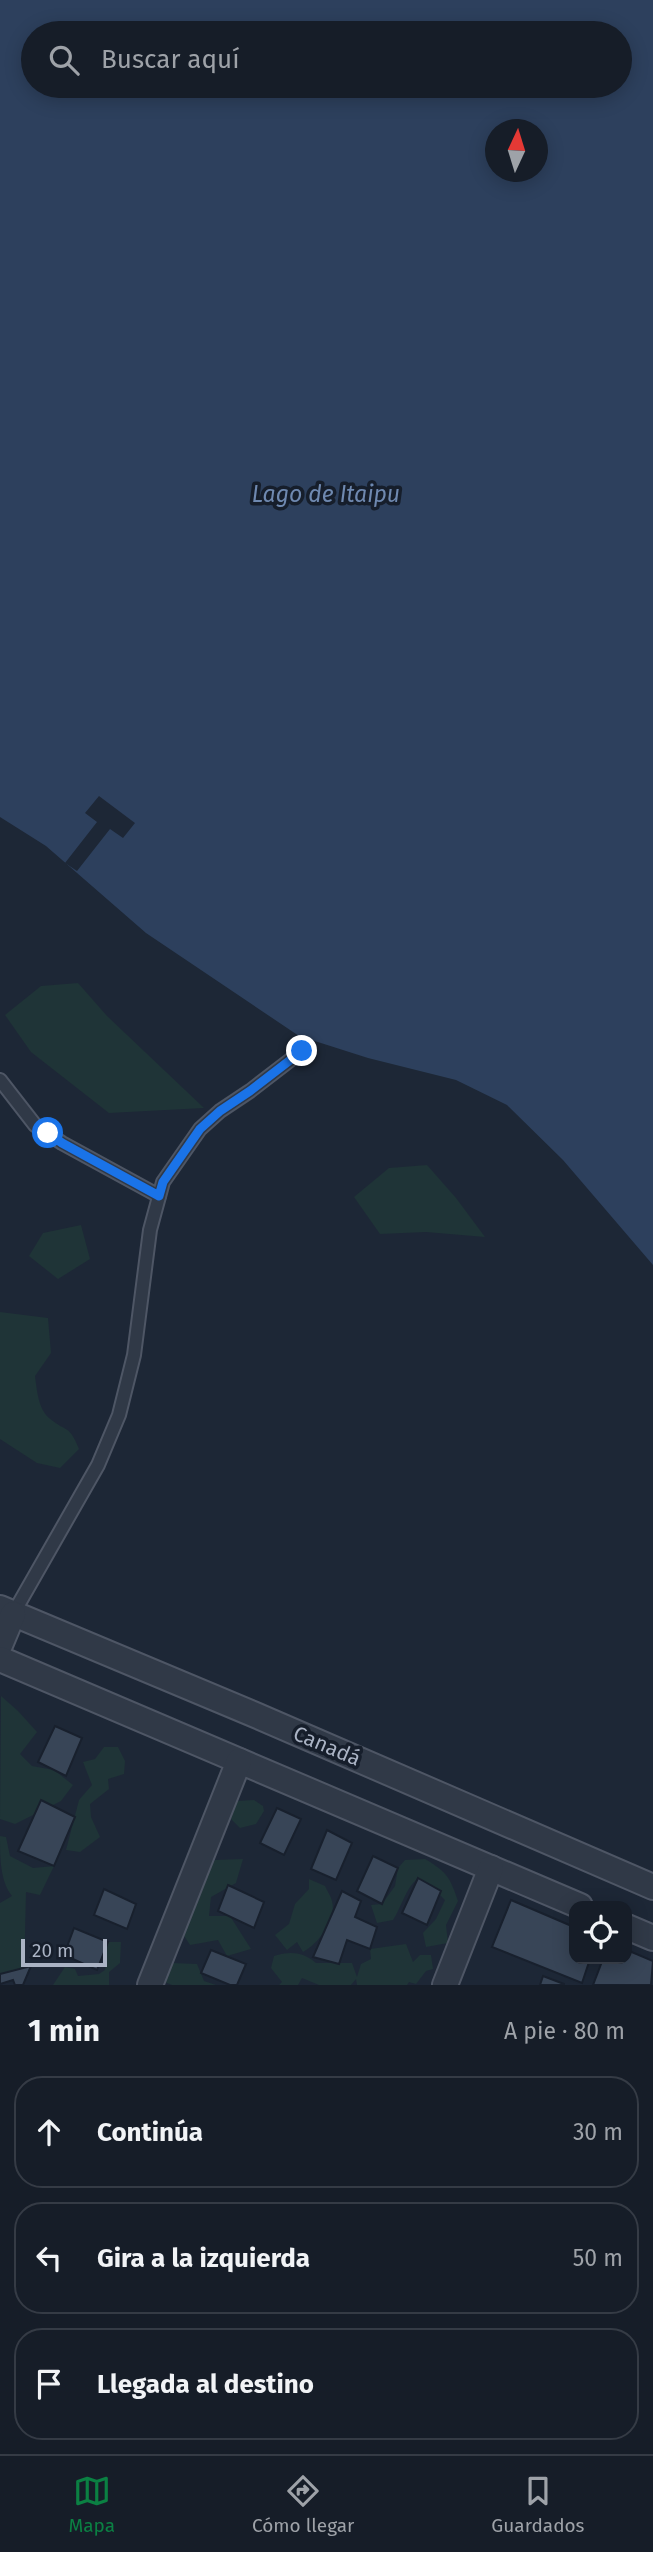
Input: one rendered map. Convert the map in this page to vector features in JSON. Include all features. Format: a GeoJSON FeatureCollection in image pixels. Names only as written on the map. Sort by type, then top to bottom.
{"type":"FeatureCollection","features":[{"type":"Feature","properties":{"kind":"street"},"geometry":{"type":"LineString","coordinates":[[0,1645],[7,1611]]}},
{"type":"Feature","properties":{"kind":"street","name":"Canadá"},"geometry":{"type":"LineString","coordinates":[[7,1611],[653,1887]]}},
{"type":"Feature","properties":{"kind":"street"},"geometry":{"type":"LineString","coordinates":[[0,1659],[569,1901]]}},
{"type":"Feature","properties":{"kind":"street"},"geometry":{"type":"LineString","coordinates":[[150,1985],[239,1761]]}},
{"type":"Feature","properties":{"kind":"street"},"geometry":{"type":"LineString","coordinates":[[445,1985],[491,1868]]}},
{"type":"Feature","properties":{"kind":"street"},"geometry":{"type":"LineString","coordinates":[[632,1929],[653,1938]]}},
{"type":"Feature","properties":{"kind":"lane"},"geometry":{"type":"LineString","coordinates":[[7,1611],[98,1465],[119,1415],[134,1355],[145,1262],[163,1182],[200,1129],[220,1111],[302,1051]]}},
{"type":"Feature","properties":{"kind":"lane"},"geometry":{"type":"LineString","coordinates":[[0,1080],[35,1125],[62,1143],[159,1196]]}},
{"type":"Feature","properties":{"kind":"green space"},"geometry":{"type":"Polygon","coordinates":[[[78,983],[107,1016],[204,1108],[109,1113],[31,1052],[5,1015],[41,986],[78,983]]]}},
{"type":"Feature","properties":{"kind":"green space"},"geometry":{"type":"Polygon","coordinates":[[[427,1165],[485,1237],[426,1232],[380,1234],[354,1197],[389,1168],[427,1165]]]}},
{"type":"Feature","properties":{"kind":"green space"},"geometry":{"type":"Polygon","coordinates":[[[81,1225],[90,1259],[58,1279],[29,1256],[43,1233],[81,1225]]]}},
{"type":"Feature","properties":{"kind":"green space"},"geometry":{"type":"Polygon","coordinates":[[[0,1312],[48,1318],[51,1353],[35,1376],[39,1399],[45,1414],[70,1432],[79,1449],[60,1468],[37,1463],[0,1439],[0,1312]]]}},
{"type":"Feature","properties":{"kind":"green space"},"geometry":{"type":"Polygon","coordinates":[[[1,1696],[37,1732],[20,1754],[32,1766],[54,1770],[73,1785],[61,1801],[15,1824],[0,1819],[1,1696]]]}},
{"type":"Feature","properties":{"kind":"green space"},"geometry":{"type":"Polygon","coordinates":[[[104,1747],[118,1747],[125,1761],[124,1774],[108,1779],[109,1789],[90,1804],[91,1817],[100,1837],[80,1852],[66,1850],[79,1800],[92,1785],[83,1762],[95,1759],[104,1747]]]}},
{"type":"Feature","properties":{"kind":"green space"},"geometry":{"type":"Polygon","coordinates":[[[254,1800],[263,1806],[264,1811],[256,1824],[240,1828],[231,1819],[237,1801],[254,1800]]]}},
{"type":"Feature","properties":{"kind":"green space"},"geometry":{"type":"Polygon","coordinates":[[[0,1836],[6,1837],[10,1856],[33,1868],[54,1866],[40,1895],[26,1892],[24,1975],[0,1984],[0,1903],[12,1896],[3,1876],[0,1836]]]}},
{"type":"Feature","properties":{"kind":"green space"},"geometry":{"type":"Polygon","coordinates":[[[243,1859],[236,1883],[211,1897],[209,1916],[230,1916],[251,1949],[227,1956],[218,1940],[190,1945],[181,1931],[185,1913],[193,1911],[191,1894],[215,1860],[243,1859]]]}},
{"type":"Feature","properties":{"kind":"green space"},"geometry":{"type":"Polygon","coordinates":[[[425,1859],[447,1876],[458,1901],[446,1925],[448,1943],[426,1947],[423,1933],[436,1919],[445,1900],[430,1885],[418,1878],[407,1892],[393,1920],[377,1923],[371,1905],[382,1904],[395,1886],[398,1868],[405,1860],[425,1859]]]}},
{"type":"Feature","properties":{"kind":"green space"},"geometry":{"type":"Polygon","coordinates":[[[309,1879],[325,1886],[332,1901],[332,1916],[325,1931],[309,1948],[303,1952],[297,1942],[287,1950],[275,1935],[289,1924],[295,1904],[309,1889],[309,1879]]]}},
{"type":"Feature","properties":{"kind":"green space"},"geometry":{"type":"Polygon","coordinates":[[[108,1942],[121,1942],[120,1963],[109,1972],[109,1985],[53,1985],[65,1967],[75,1969],[78,1976],[99,1974],[105,1970],[108,1942]]]}},
{"type":"Feature","properties":{"kind":"green space"},"geometry":{"type":"Polygon","coordinates":[[[406,1944],[413,1962],[420,1955],[431,1955],[433,1969],[426,1971],[416,1984],[409,1982],[407,1985],[357,1985],[356,1979],[351,1985],[319,1985],[302,1978],[298,1985],[279,1985],[282,1982],[271,1968],[274,1956],[296,1954],[316,1963],[352,1963],[357,1977],[361,1964],[371,1959],[370,1949],[406,1944]]]}},
{"type":"Feature","properties":{"kind":"green space"},"geometry":{"type":"Polygon","coordinates":[[[173,1963],[197,1964],[204,1981],[216,1985],[172,1985],[162,1981],[173,1963]]]}},
{"type":"Feature","properties":{"kind":"water","name":"Lago de Itaipu"},"geometry":{"type":"Polygon","coordinates":[[[0,0],[653,0],[653,1265],[563,1160],[507,1105],[456,1080],[368,1058],[299,1036],[146,933],[46,846],[0,817],[0,0]]]}},
{"type":"Feature","properties":{"kind":"pier"},"geometry":{"type":"Polygon","coordinates":[[[99,796],[135,823],[123,838],[110,829],[77,871],[65,863],[97,822],[85,813],[99,796]]]}},
{"type":"Feature","properties":{"kind":"building"},"geometry":{"type":"Polygon","coordinates":[[[55,1726],[82,1738],[66,1776],[38,1762],[55,1726]]]}},
{"type":"Feature","properties":{"kind":"building"},"geometry":{"type":"Polygon","coordinates":[[[41,1800],[75,1817],[54,1866],[18,1851],[41,1800]]]}},
{"type":"Feature","properties":{"kind":"building"},"geometry":{"type":"Polygon","coordinates":[[[277,1808],[301,1819],[284,1855],[260,1843],[277,1808]]]}},
{"type":"Feature","properties":{"kind":"building"},"geometry":{"type":"Polygon","coordinates":[[[327,1830],[352,1843],[336,1880],[311,1869],[327,1830]]]}},
{"type":"Feature","properties":{"kind":"building"},"geometry":{"type":"Polygon","coordinates":[[[373,1856],[398,1868],[382,1904],[357,1891],[373,1856]]]}},
{"type":"Feature","properties":{"kind":"building"},"geometry":{"type":"Polygon","coordinates":[[[418,1878],[441,1891],[427,1925],[402,1913],[418,1878]]]}},
{"type":"Feature","properties":{"kind":"building"},"geometry":{"type":"Polygon","coordinates":[[[228,1885],[264,1902],[254,1928],[218,1911],[228,1885]]]}},
{"type":"Feature","properties":{"kind":"building"},"geometry":{"type":"Polygon","coordinates":[[[104,1889],[136,1904],[127,1929],[94,1915],[104,1889]]]}},
{"type":"Feature","properties":{"kind":"building"},"geometry":{"type":"Polygon","coordinates":[[[342,1891],[361,1901],[355,1917],[377,1927],[370,1949],[347,1940],[339,1964],[313,1957],[342,1891]]]}},
{"type":"Feature","properties":{"kind":"building"},"geometry":{"type":"Polygon","coordinates":[[[511,1900],[569,1925],[569,1964],[588,1964],[582,1983],[492,1947],[511,1900]]]}},
{"type":"Feature","properties":{"kind":"building"},"geometry":{"type":"Polygon","coordinates":[[[74,1928],[108,1942],[97,1970],[64,1955],[74,1928]]]}},
{"type":"Feature","properties":{"kind":"building"},"geometry":{"type":"Polygon","coordinates":[[[211,1950],[246,1964],[237,1985],[230,1985],[201,1973],[211,1950]]]}},
{"type":"Feature","properties":{"kind":"building"},"geometry":{"type":"Polygon","coordinates":[[[632,1952],[653,1961],[651,1985],[593,1985],[601,1964],[632,1964],[632,1952]]]}},
{"type":"Feature","properties":{"kind":"building"},"geometry":{"type":"Polygon","coordinates":[[[31,1966],[23,1985],[15,1985],[13,1980],[0,1984],[0,1974],[31,1966]]]}},
{"type":"Feature","properties":{"kind":"building"},"geometry":{"type":"Polygon","coordinates":[[[543,1976],[564,1984],[564,1985],[540,1985],[543,1976]]]}},
{"type":"Feature","properties":{"kind":"route"},"geometry":{"type":"LineString","coordinates":[[48,1133],[159,1196],[163,1182],[200,1129],[220,1111],[302,1051]]}}]}
